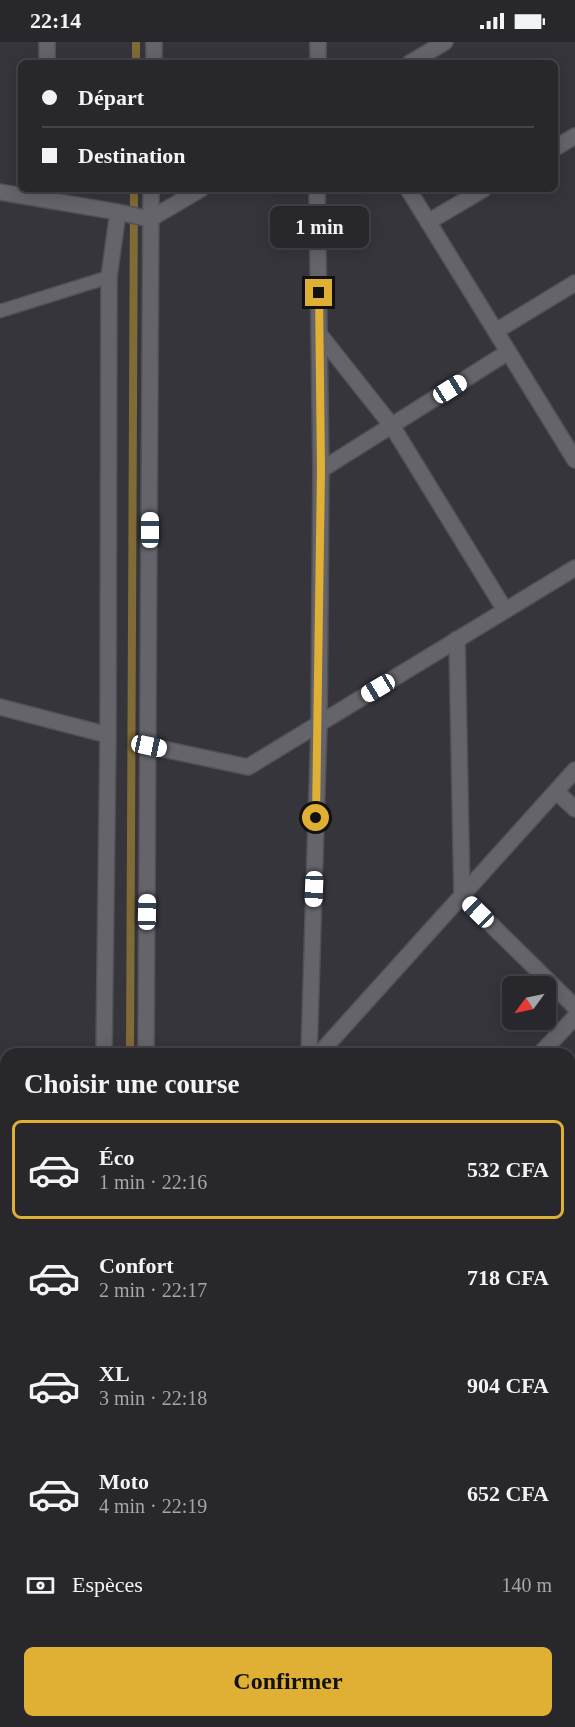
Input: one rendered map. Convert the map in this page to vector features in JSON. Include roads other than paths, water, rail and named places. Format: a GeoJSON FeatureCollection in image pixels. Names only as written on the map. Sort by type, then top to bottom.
{"type":"FeatureCollection","features":[{"type":"Feature","properties":{"kind":"street"},"geometry":{"type":"LineString","coordinates":[[47,42],[47,60]]}},
{"type":"Feature","properties":{"kind":"street"},"geometry":{"type":"LineString","coordinates":[[154,42],[154,60]]}},
{"type":"Feature","properties":{"kind":"street"},"geometry":{"type":"LineString","coordinates":[[318,42],[318,60]]}},
{"type":"Feature","properties":{"kind":"street"},"geometry":{"type":"LineString","coordinates":[[415,60],[445,42]]}},
{"type":"Feature","properties":{"kind":"street"},"geometry":{"type":"LineString","coordinates":[[558,146],[575,136]]}},
{"type":"Feature","properties":{"kind":"street"},"geometry":{"type":"LineString","coordinates":[[0,192],[46,194],[150,219],[196,192]]}},
{"type":"Feature","properties":{"kind":"street"},"geometry":{"type":"LineString","coordinates":[[146,1048],[151,192]]}},
{"type":"Feature","properties":{"kind":"street"},"geometry":{"type":"LineString","coordinates":[[309,1048],[319,724],[321,470],[318,192]]}},
{"type":"Feature","properties":{"kind":"street"},"geometry":{"type":"LineString","coordinates":[[410,192],[508,352],[568,435],[575,460]]}},
{"type":"Feature","properties":{"kind":"street"},"geometry":{"type":"LineString","coordinates":[[428,222],[479,192]]}},
{"type":"Feature","properties":{"kind":"street"},"geometry":{"type":"LineString","coordinates":[[104,1048],[108,735],[109,277],[117,212]]}},
{"type":"Feature","properties":{"kind":"street"},"geometry":{"type":"LineString","coordinates":[[496,331],[575,283]]}},
{"type":"Feature","properties":{"kind":"street"},"geometry":{"type":"LineString","coordinates":[[320,335],[392,426],[505,610]]}},
{"type":"Feature","properties":{"kind":"street"},"geometry":{"type":"LineString","coordinates":[[321,470],[508,352]]}},
{"type":"Feature","properties":{"kind":"street"},"geometry":{"type":"LineString","coordinates":[[149,746],[248,767],[575,568]]}},
{"type":"Feature","properties":{"kind":"street"},"geometry":{"type":"LineString","coordinates":[[458,639],[462,896],[575,1007]]}},
{"type":"Feature","properties":{"kind":"street"},"geometry":{"type":"LineString","coordinates":[[0,707],[108,735]]}},
{"type":"Feature","properties":{"kind":"street"},"geometry":{"type":"LineString","coordinates":[[324,1048],[575,770]]}},
{"type":"Feature","properties":{"kind":"street"},"geometry":{"type":"LineString","coordinates":[[556,791],[575,809]]}},
{"type":"Feature","properties":{"kind":"street"},"geometry":{"type":"LineString","coordinates":[[546,1048],[575,1017]]}},
{"type":"Feature","properties":{"kind":"lane"},"geometry":{"type":"LineString","coordinates":[[0,311],[109,277]]}},
{"type":"Feature","properties":{"kind":"waterway"},"geometry":{"type":"LineString","coordinates":[[136,42],[136,60]]}},
{"type":"Feature","properties":{"kind":"waterway"},"geometry":{"type":"LineString","coordinates":[[130,1048],[134,192]]}}]}
